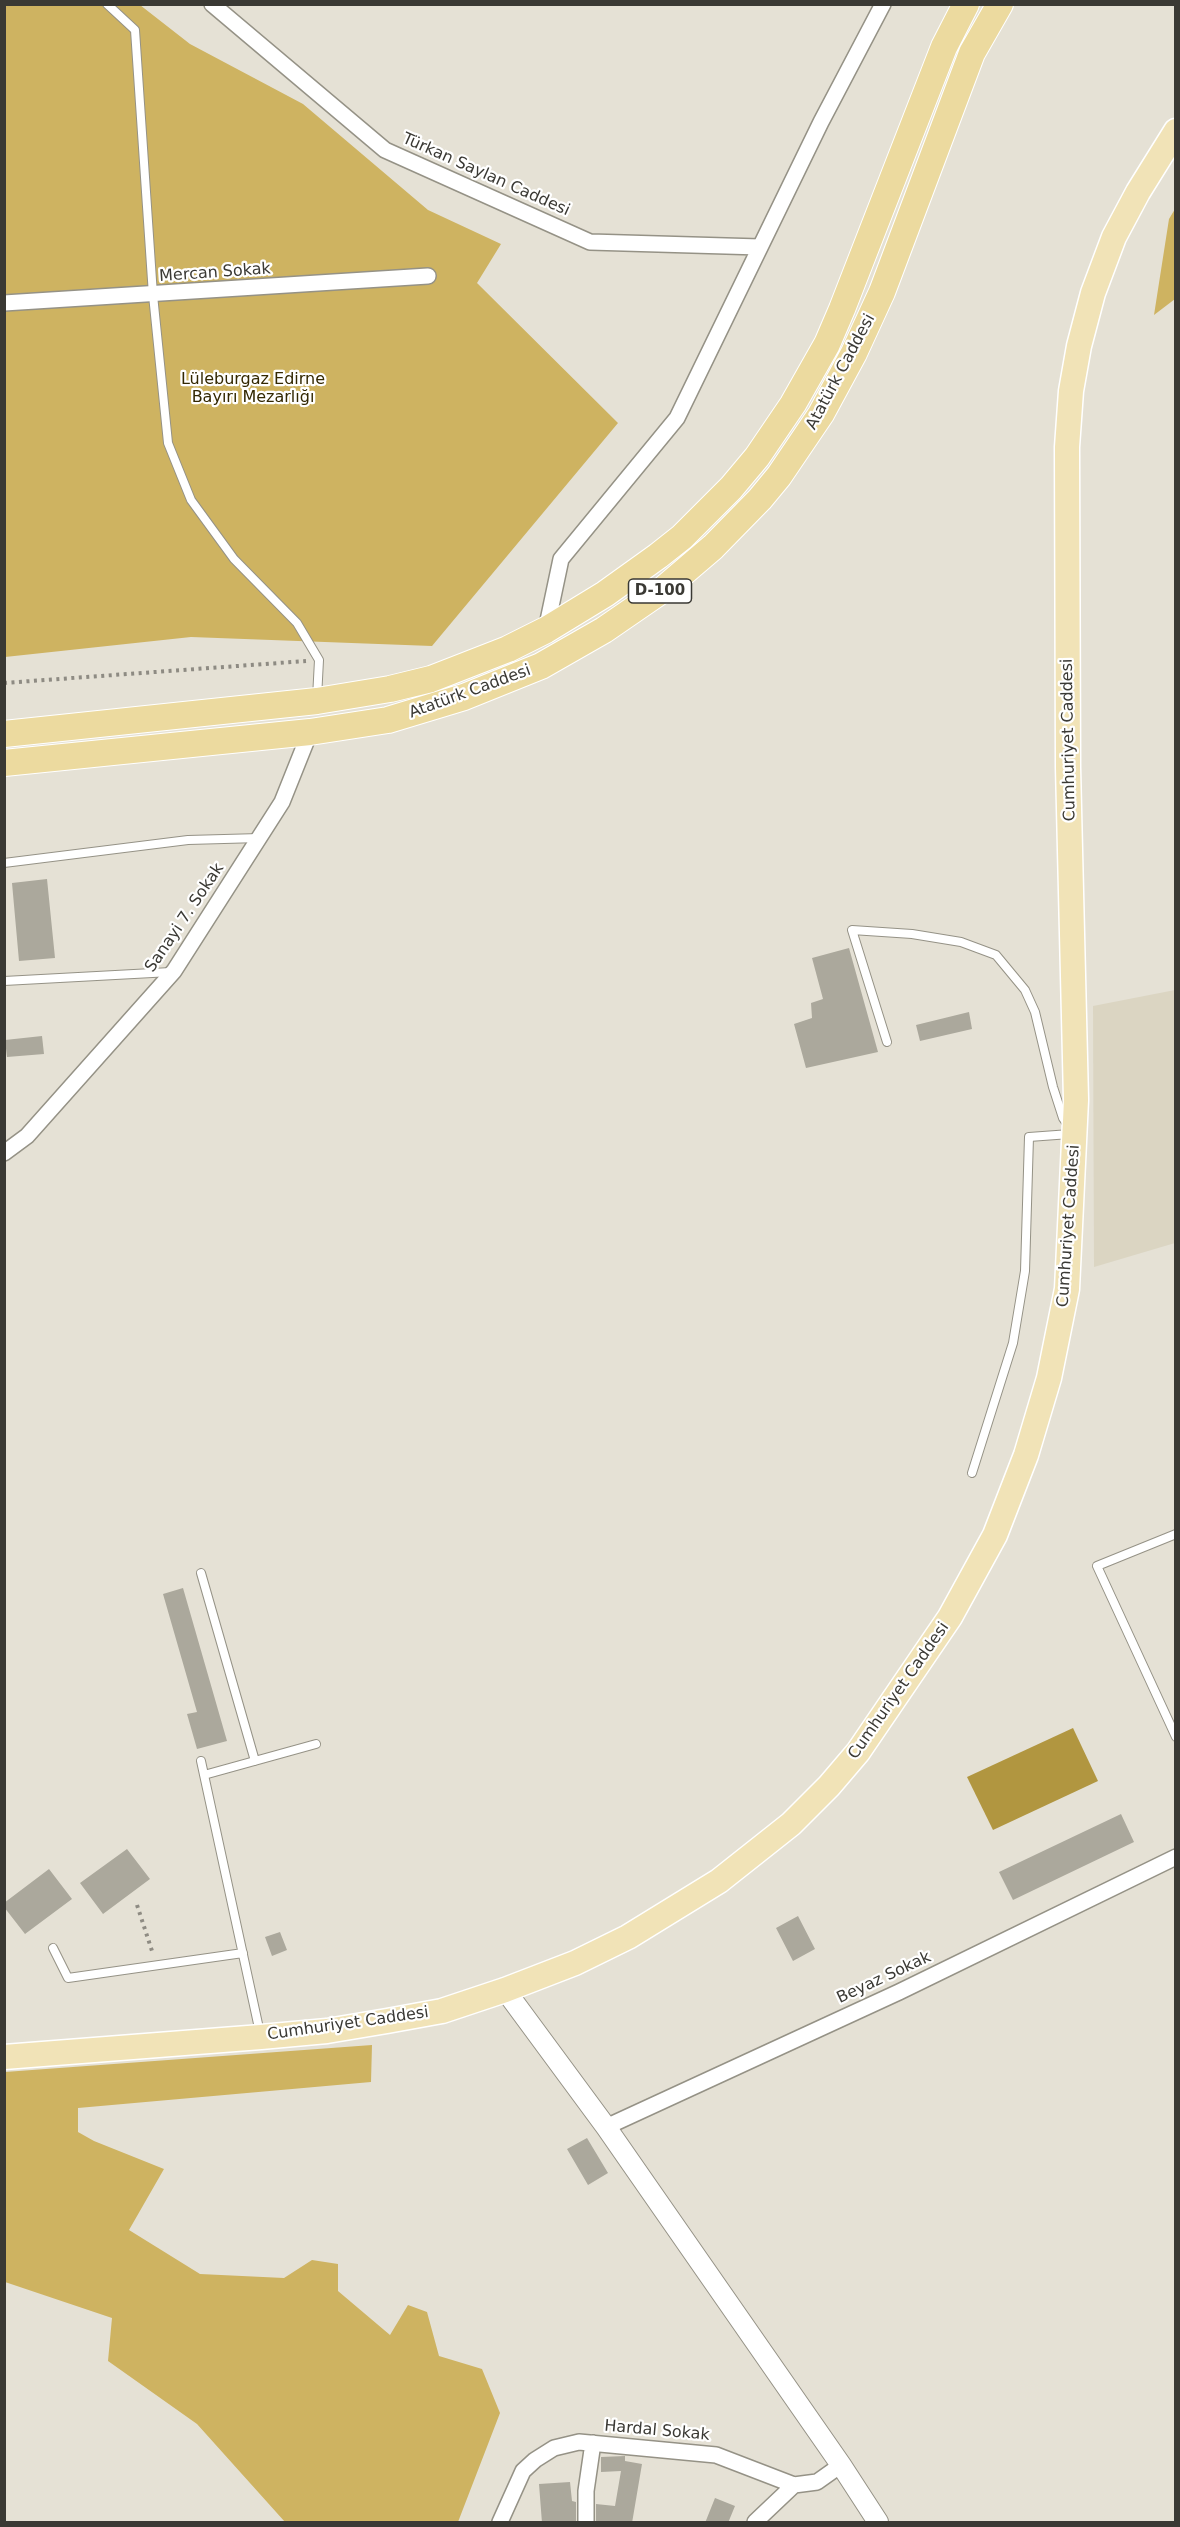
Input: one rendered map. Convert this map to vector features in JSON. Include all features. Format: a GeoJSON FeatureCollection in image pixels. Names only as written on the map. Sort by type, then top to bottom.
{"type":"FeatureCollection","features":[{"type":"Feature","properties":{"kind":"highway","name":"Atatürk Caddesi"},"geometry":{"type":"LineString","coordinates":[[4,734],[317,701],[390,689],[432,679],[508,649],[546,630],[605,594],[682,537],[731,488],[777,429],[826,344],[939,58],[966,4]]}},
{"type":"Feature","properties":{"kind":"highway","name":"Atatürk Caddesi"},"geometry":{"type":"LineString","coordinates":[[4,763],[310,732],[388,720],[428,709],[508,681],[541,666],[604,630],[650,599],[690,567],[738,522],[779,477],[803,442],[854,353],[897,256],[972,53],[999,4]]}},
{"type":"Feature","properties":{"kind":"main road","name":"Cumhuriyet Caddesi"},"geometry":{"type":"LineString","coordinates":[[4,2056],[327,2031],[397,2020],[442,2010],[506,1990],[575,1963],[628,1937],[719,1881],[791,1824],[829,1786],[858,1752],[924,1658],[971,1582],[995,1535],[1026,1455],[1062,1322],[1067,1289],[1075,1133],[1068,767],[1067,447],[1071,391],[1085,320],[1111,247],[1138,192],[1176,131]]}},
{"type":"Feature","properties":{"kind":"street","name":"Türkan Saylan Caddesi"},"geometry":{"type":"LineString","coordinates":[[212,4],[385,150],[590,242],[760,247]]}},
{"type":"Feature","properties":{"kind":"street"},"geometry":{"type":"LineString","coordinates":[[546,630],[561,559],[676,418],[820,122],[883,4]]}},
{"type":"Feature","properties":{"kind":"street","name":"Mercan Sokak"},"geometry":{"type":"LineString","coordinates":[[4,303],[428,276]]}},
{"type":"Feature","properties":{"kind":"street","name":"Sanayi 7. Sokak"},"geometry":{"type":"LineString","coordinates":[[4,1153],[27,1136],[174,971],[282,802],[310,732]]}},
{"type":"Feature","properties":{"kind":"street","name":"Beyaz Sokak"},"geometry":{"type":"LineString","coordinates":[[606,2127],[899,1992],[1176,1857]]}},
{"type":"Feature","properties":{"kind":"street"},"geometry":{"type":"LineString","coordinates":[[506,1990],[606,2127],[841,2465],[878,2523]]}},
{"type":"Feature","properties":{"kind":"street","name":"Hardal Sokak"},"geometry":{"type":"LineString","coordinates":[[500,2523],[524,2471],[535,2460],[554,2448],[579,2442],[716,2455],[794,2485]]}},
{"type":"Feature","properties":{"kind":"street"},"geometry":{"type":"LineString","coordinates":[[586,2523],[586,2491],[593,2443]]}},
{"type":"Feature","properties":{"kind":"street"},"geometry":{"type":"LineString","coordinates":[[755,2523],[794,2485],[818,2482],[841,2465]]}},
{"type":"Feature","properties":{"kind":"lane"},"geometry":{"type":"LineString","coordinates":[[107,4],[135,30],[153,295],[168,443],[191,500],[234,559],[297,623],[319,660],[317,701]]}},
{"type":"Feature","properties":{"kind":"lane"},"geometry":{"type":"LineString","coordinates":[[4,863],[188,840],[260,838]]}},
{"type":"Feature","properties":{"kind":"lane"},"geometry":{"type":"LineString","coordinates":[[887,1042],[852,930],[912,934],[961,942],[996,955],[1025,990],[1035,1012],[1063,1118],[1075,1133]]}},
{"type":"Feature","properties":{"kind":"lane"},"geometry":{"type":"LineString","coordinates":[[4,981],[174,971]]}},
{"type":"Feature","properties":{"kind":"lane"},"geometry":{"type":"LineString","coordinates":[[972,1473],[1013,1342],[1025,1271],[1029,1137],[1075,1133]]}},
{"type":"Feature","properties":{"kind":"lane"},"geometry":{"type":"LineString","coordinates":[[1176,1534],[1097,1566],[1176,1737]]}},
{"type":"Feature","properties":{"kind":"lane"},"geometry":{"type":"LineString","coordinates":[[201,1573],[255,1761]]}},
{"type":"Feature","properties":{"kind":"lane"},"geometry":{"type":"LineString","coordinates":[[204,1775],[316,1744]]}},
{"type":"Feature","properties":{"kind":"lane"},"geometry":{"type":"LineString","coordinates":[[201,1761],[261,2037]]}},
{"type":"Feature","properties":{"kind":"lane"},"geometry":{"type":"LineString","coordinates":[[52,1948],[68,1978],[243,1953]]}},
{"type":"Feature","properties":{"kind":"path"},"geometry":{"type":"LineString","coordinates":[[4,683],[319,660]]}},
{"type":"Feature","properties":{"kind":"path"},"geometry":{"type":"LineString","coordinates":[[137,1905],[157,1966]]}},
{"type":"Feature","properties":{"kind":"shaded area"},"geometry":{"type":"Polygon","coordinates":[[[1175,990],[1175,1243],[1094,1267],[1093,1006],[1175,990]]]}},
{"type":"Feature","properties":{"kind":"shaded area"},"geometry":{"type":"Polygon","coordinates":[[[1073,1728],[1098,1781],[993,1830],[967,1777],[1073,1728]]]}},
{"type":"Feature","properties":{"kind":"green space","name":"Lüleburgaz Edirne Bayırı Mezarlığı"},"geometry":{"type":"Polygon","coordinates":[[[4,5],[140,5],[190,44],[303,104],[428,210],[501,244],[477,283],[618,423],[432,646],[191,637],[5,657],[4,5]]]}},
{"type":"Feature","properties":{"kind":"green space"},"geometry":{"type":"Polygon","coordinates":[[[1175,209],[1175,299],[1154,315],[1169,219],[1175,209]]]}},
{"type":"Feature","properties":{"kind":"green space"},"geometry":{"type":"Polygon","coordinates":[[[372,2045],[371,2082],[78,2108],[78,2132],[94,2141],[164,2169],[129,2230],[200,2274],[284,2278],[312,2260],[338,2264],[338,2291],[390,2335],[408,2305],[427,2312],[439,2356],[482,2369],[500,2413],[458,2522],[285,2522],[197,2424],[108,2361],[112,2318],[5,2282],[5,2072],[372,2045]]]}},
{"type":"Feature","properties":{"kind":"building"},"geometry":{"type":"Polygon","coordinates":[[[47,879],[55,958],[19,961],[12,883],[47,879]]]}},
{"type":"Feature","properties":{"kind":"building"},"geometry":{"type":"Polygon","coordinates":[[[849,948],[878,1052],[806,1068],[794,1024],[812,1018],[811,1003],[823,999],[812,958],[849,948]]]}},
{"type":"Feature","properties":{"kind":"building"},"geometry":{"type":"Polygon","coordinates":[[[969,1012],[972,1029],[920,1041],[916,1025],[969,1012]]]}},
{"type":"Feature","properties":{"kind":"building"},"geometry":{"type":"Polygon","coordinates":[[[42,1036],[44,1054],[7,1057],[5,1040],[42,1036]]]}},
{"type":"Feature","properties":{"kind":"building"},"geometry":{"type":"Polygon","coordinates":[[[183,1588],[227,1741],[197,1749],[187,1714],[197,1712],[163,1594],[183,1588]]]}},
{"type":"Feature","properties":{"kind":"building"},"geometry":{"type":"Polygon","coordinates":[[[1121,1814],[1134,1842],[1013,1900],[999,1872],[1121,1814]]]}},
{"type":"Feature","properties":{"kind":"building"},"geometry":{"type":"Polygon","coordinates":[[[127,1849],[150,1879],[103,1914],[80,1883],[127,1849]]]}},
{"type":"Feature","properties":{"kind":"building"},"geometry":{"type":"Polygon","coordinates":[[[49,1869],[72,1899],[25,1934],[4,1907],[4,1903],[49,1869]]]}},
{"type":"Feature","properties":{"kind":"building"},"geometry":{"type":"Polygon","coordinates":[[[798,1916],[815,1949],[793,1961],[776,1928],[798,1916]]]}},
{"type":"Feature","properties":{"kind":"building"},"geometry":{"type":"Polygon","coordinates":[[[280,1932],[287,1950],[272,1956],[265,1937],[280,1932]]]}},
{"type":"Feature","properties":{"kind":"building"},"geometry":{"type":"Polygon","coordinates":[[[587,2138],[608,2173],[588,2185],[567,2149],[587,2138]]]}},
{"type":"Feature","properties":{"kind":"building"},"geometry":{"type":"Polygon","coordinates":[[[625,2456],[625,2461],[642,2464],[632,2523],[596,2523],[596,2504],[615,2506],[621,2471],[601,2472],[601,2457],[625,2456]]]}},
{"type":"Feature","properties":{"kind":"building"},"geometry":{"type":"Polygon","coordinates":[[[570,2482],[572,2501],[576,2502],[576,2523],[542,2523],[539,2484],[570,2482]]]}},
{"type":"Feature","properties":{"kind":"building"},"geometry":{"type":"Polygon","coordinates":[[[715,2498],[735,2506],[728,2523],[705,2523],[715,2498]]]}}]}
